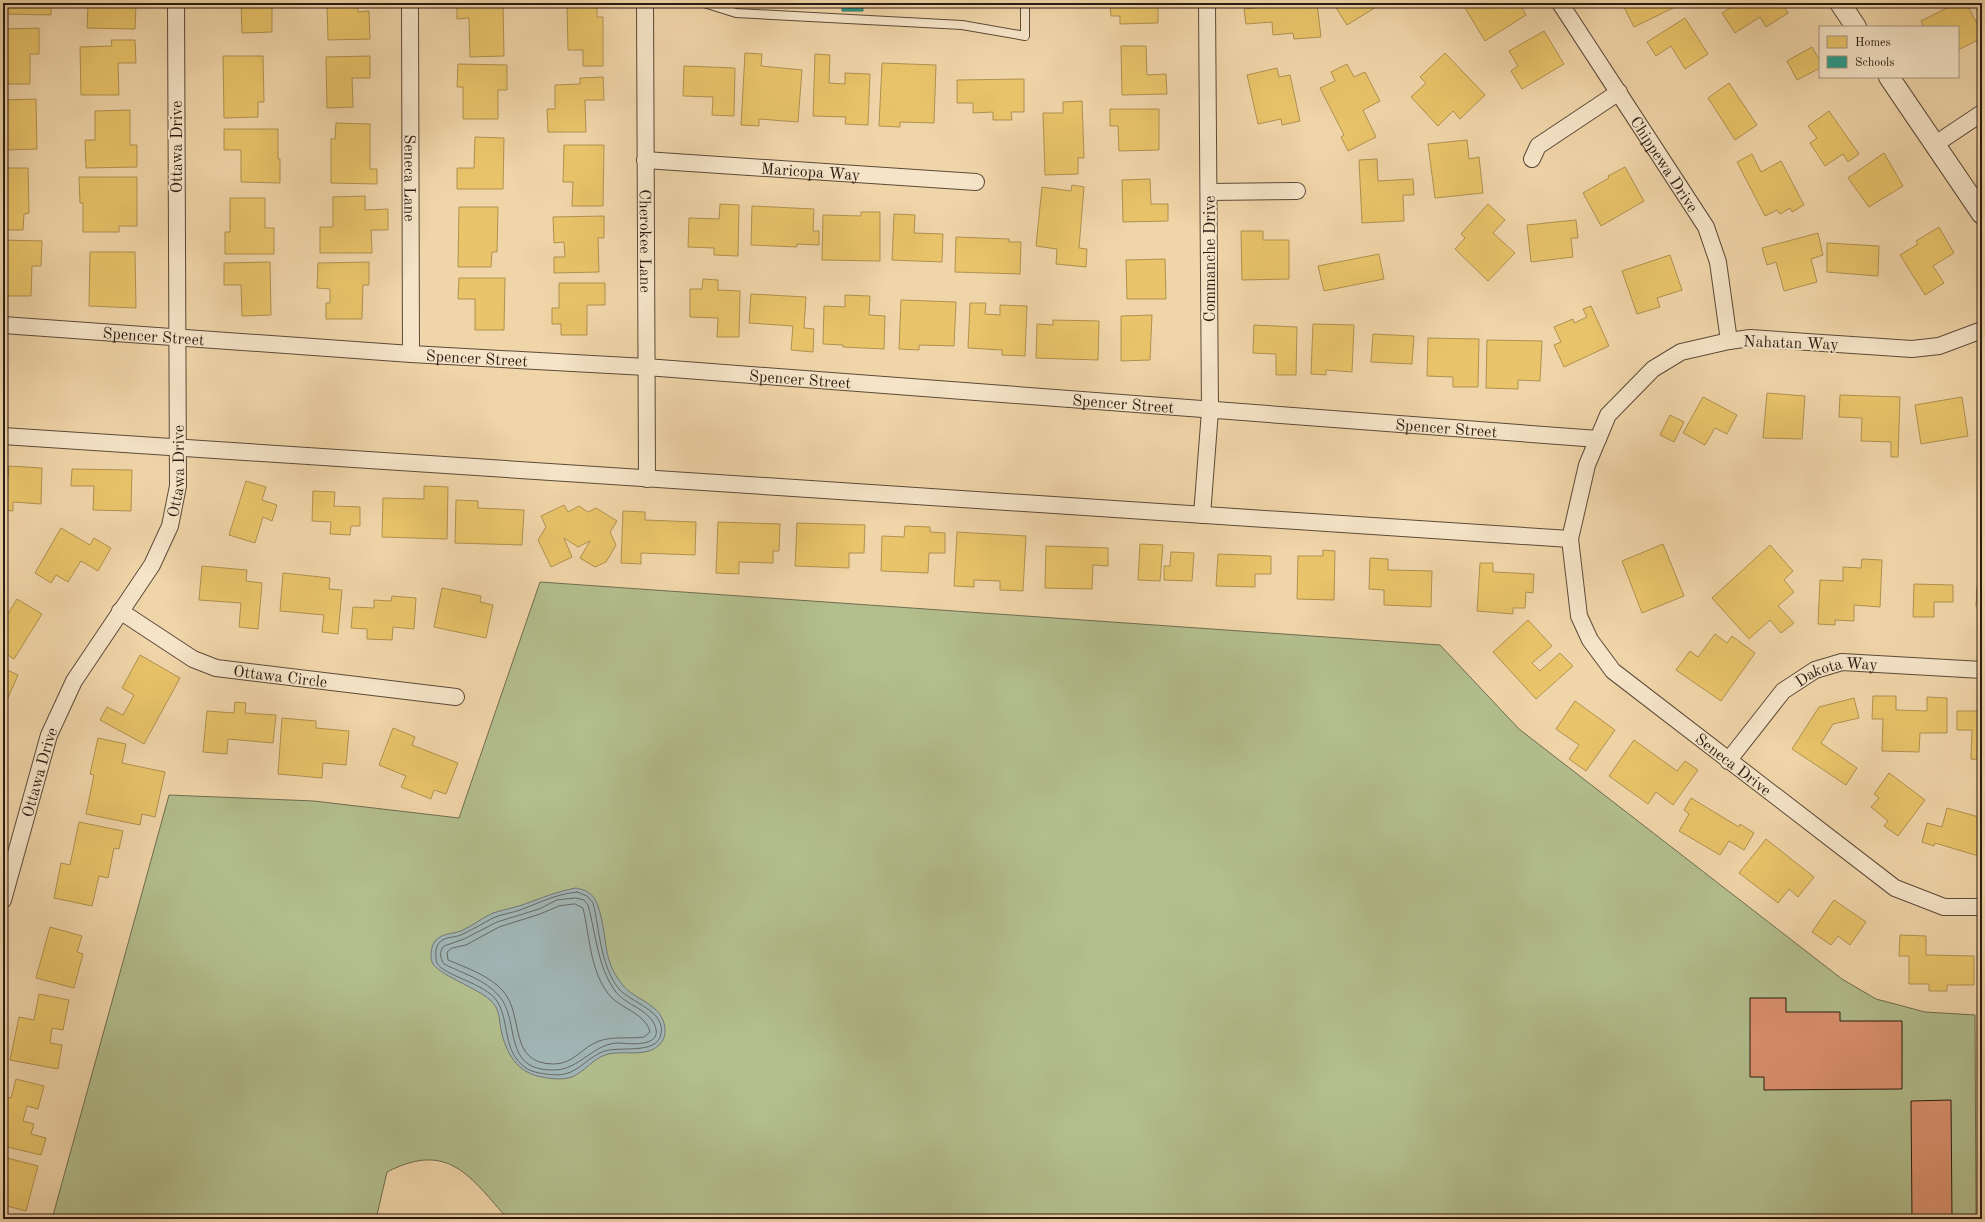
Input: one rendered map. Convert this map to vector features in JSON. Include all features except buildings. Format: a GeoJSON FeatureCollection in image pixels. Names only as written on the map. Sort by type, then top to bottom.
{"type":"FeatureCollection","features":[{"type":"Feature","properties":{"kind":"street","name":"Ottawa Drive"},"geometry":{"type":"LineString","coordinates":[[3,900],[49,736],[74,681],[152,565],[170,526],[178,486],[176,3]]}},
{"type":"Feature","properties":{"kind":"street","name":"Seneca Lane"},"geometry":{"type":"LineString","coordinates":[[410,3],[411,354]]}},
{"type":"Feature","properties":{"kind":"street","name":"Cherokee Lane"},"geometry":{"type":"LineString","coordinates":[[645,3],[647,479]]}},
{"type":"Feature","properties":{"kind":"street","name":"Commanche Drive"},"geometry":{"type":"LineString","coordinates":[[1202,515],[1210,411],[1207,3]]}},
{"type":"Feature","properties":{"kind":"street","name":"Chippewa Drive"},"geometry":{"type":"LineString","coordinates":[[1560,3],[1706,227],[1718,262],[1729,341]]}},
{"type":"Feature","properties":{"kind":"street"},"geometry":{"type":"LineString","coordinates":[[1840,3],[1855,26]]}},
{"type":"Feature","properties":{"kind":"street"},"geometry":{"type":"LineString","coordinates":[[1890,78],[1982,214]]}},
{"type":"Feature","properties":{"kind":"street"},"geometry":{"type":"LineString","coordinates":[[1532,159],[1538,146],[1618,92]]}},
{"type":"Feature","properties":{"kind":"street"},"geometry":{"type":"LineString","coordinates":[[1934,145],[1982,112]]}},
{"type":"Feature","properties":{"kind":"street","name":"Maricopa Way"},"geometry":{"type":"LineString","coordinates":[[645,160],[976,182]]}},
{"type":"Feature","properties":{"kind":"street"},"geometry":{"type":"LineString","coordinates":[[1209,192],[1297,191]]}},
{"type":"Feature","properties":{"kind":"street","name":"Spencer Street"},"geometry":{"type":"LineString","coordinates":[[3,325],[411,354],[646,367],[1210,411],[1598,439]]}},
{"type":"Feature","properties":{"kind":"street","name":"Nahatan Way"},"geometry":{"type":"LineString","coordinates":[[1570,539],[1587,465],[1608,415],[1654,369],[1681,352],[1729,341],[1750,338],[1912,349],[1939,346],[1982,330]]}},
{"type":"Feature","properties":{"kind":"street"},"geometry":{"type":"LineString","coordinates":[[3,436],[1570,539]]}},
{"type":"Feature","properties":{"kind":"street","name":"Seneca Drive"},"geometry":{"type":"LineString","coordinates":[[1570,539],[1579,616],[1590,640],[1613,671],[1895,888],[1944,907],[1982,906]]}},
{"type":"Feature","properties":{"kind":"street","name":"Ottawa Circle"},"geometry":{"type":"LineString","coordinates":[[120,611],[193,659],[216,668],[456,698]]}},
{"type":"Feature","properties":{"kind":"street","name":"Dakota Way"},"geometry":{"type":"LineString","coordinates":[[1728,761],[1783,691],[1815,670],[1842,662],[1982,670]]}},
{"type":"Feature","properties":{"kind":"lane"},"geometry":{"type":"LineString","coordinates":[[704,3],[736,13],[962,26],[1025,36],[1025,3]]}},
{"type":"Feature","properties":{"kind":"lane"},"geometry":{"type":"LineString","coordinates":[[1982,1041],[1982,1115]]}},
{"type":"Feature","properties":{"kind":"green space"},"geometry":{"type":"Polygon","coordinates":[[[540,582],[1440,645],[1519,729],[1842,979],[1876,999],[1925,1012],[1975,1015],[1976,1219],[508,1219],[482,1189],[469,1177],[456,1168],[443,1162],[427,1160],[408,1163],[387,1172],[376,1219],[52,1219],[169,795],[314,801],[459,818],[540,582]]]}},
{"type":"Feature","properties":{"kind":"water"},"geometry":{"type":"Polygon","coordinates":[[[576,888],[588,892],[597,903],[602,920],[608,956],[615,974],[631,993],[658,1012],[665,1026],[665,1031],[663,1040],[654,1049],[641,1052],[612,1053],[605,1055],[596,1059],[581,1072],[568,1078],[561,1079],[542,1077],[533,1075],[526,1071],[514,1061],[503,1038],[496,1007],[493,1003],[484,995],[435,967],[431,960],[431,951],[434,942],[439,938],[461,931],[493,913],[522,905],[555,893],[576,888]]]}}]}
